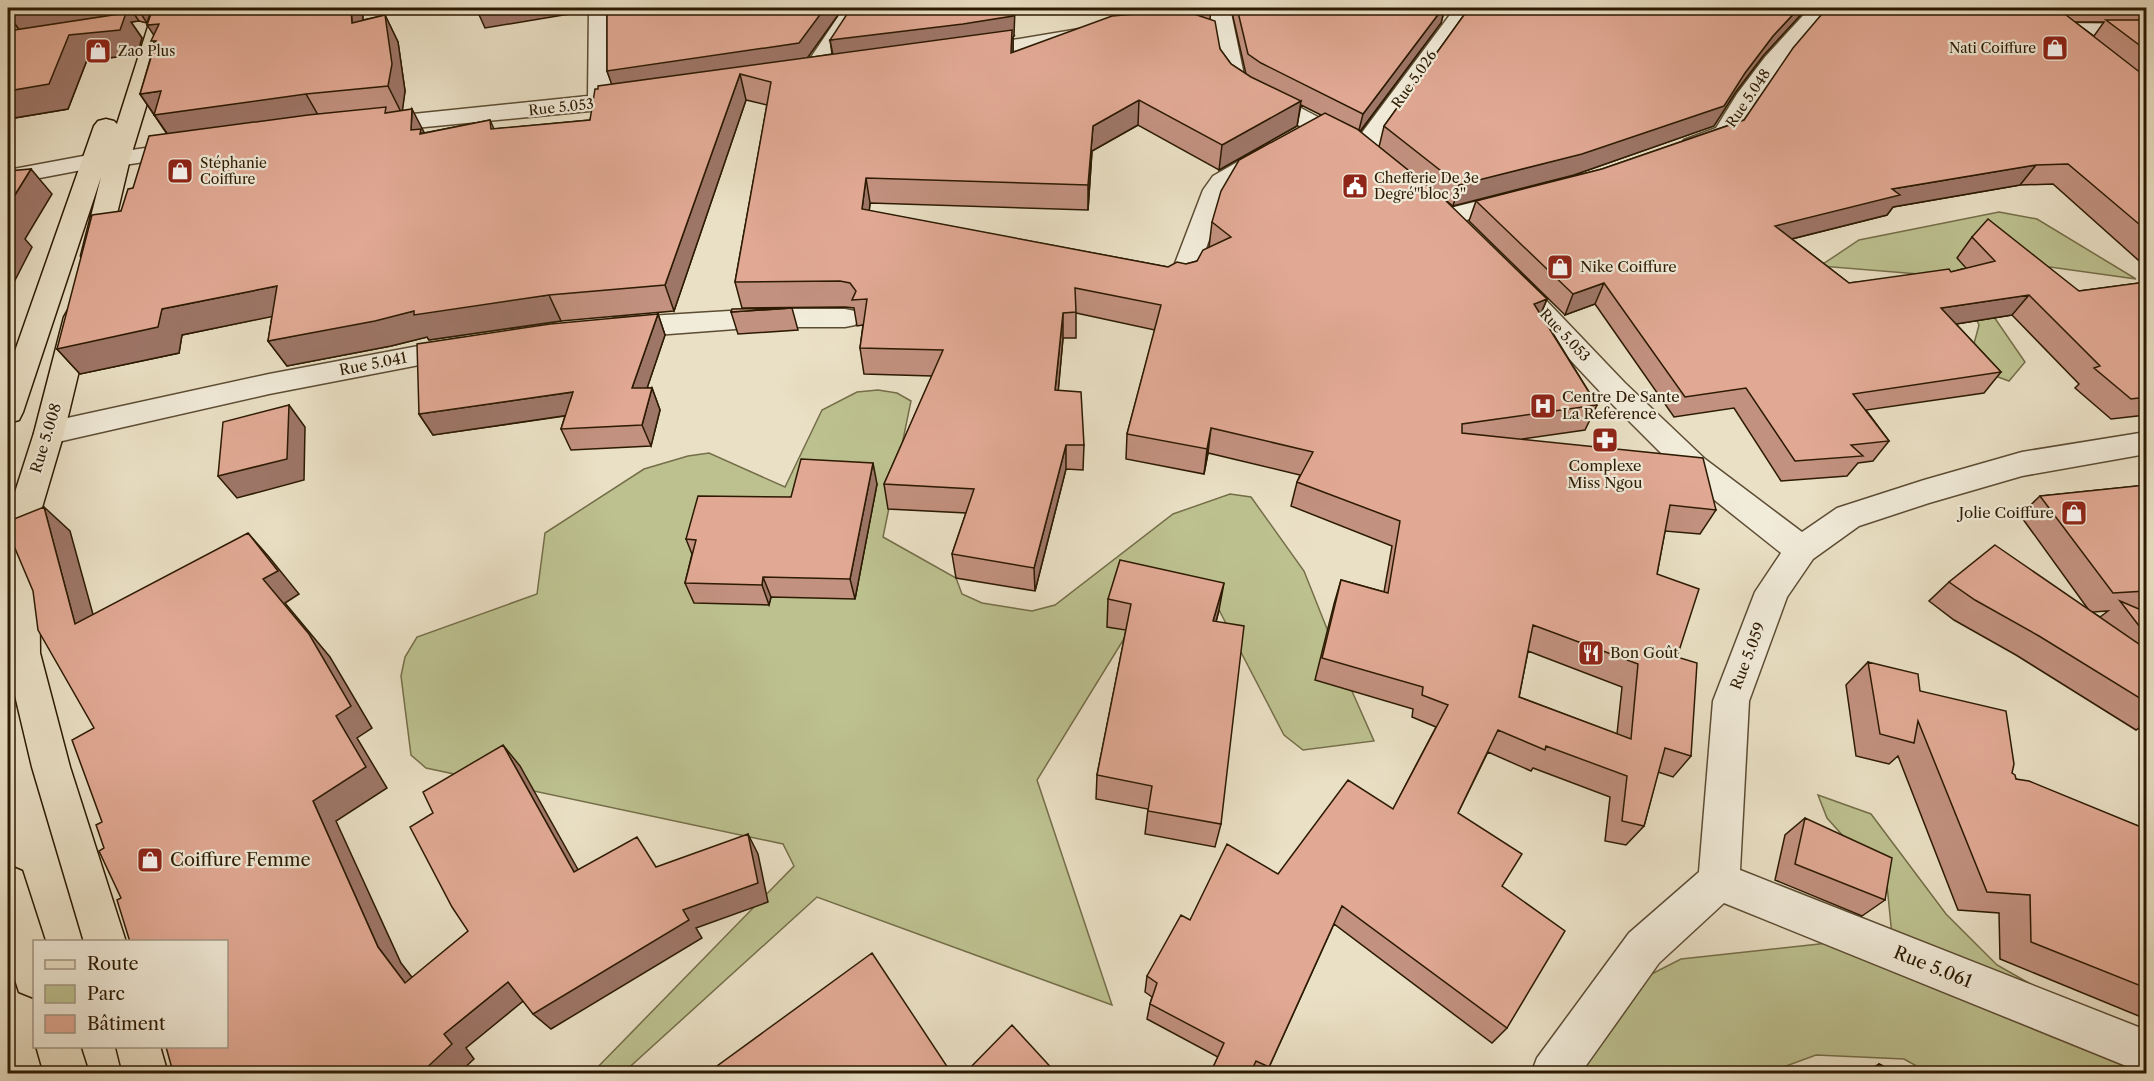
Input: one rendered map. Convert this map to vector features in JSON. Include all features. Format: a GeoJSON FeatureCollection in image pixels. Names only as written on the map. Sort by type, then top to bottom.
{"type":"FeatureCollection","features":[{"type":"Feature","properties":{"kind":"main road","name":"Rue 5.008"},"geometry":{"type":"LineString","coordinates":[[104,940],[51,767],[22,653],[24,511],[49,434],[106,160],[146,8]]}},
{"type":"Feature","properties":{"kind":"main road","name":"Rue 5.008"},"geometry":{"type":"LineString","coordinates":[[8,412],[165,8]]}},
{"type":"Feature","properties":{"kind":"main road"},"geometry":{"type":"LineString","coordinates":[[8,885],[33,973]]}},
{"type":"Feature","properties":{"kind":"main road"},"geometry":{"type":"LineString","coordinates":[[58,1048],[67,1074]]}},
{"type":"Feature","properties":{"kind":"main road"},"geometry":{"type":"LineString","coordinates":[[138,1048],[146,1074]]}},
{"type":"Feature","properties":{"kind":"street"},"geometry":{"type":"LineString","coordinates":[[599,8],[600,103]]}},
{"type":"Feature","properties":{"kind":"street"},"geometry":{"type":"LineString","coordinates":[[847,68],[801,74],[854,8]]}},
{"type":"Feature","properties":{"kind":"street"},"geometry":{"type":"LineString","coordinates":[[1183,279],[1205,212],[1212,195],[1222,181],[1302,136],[1233,78],[1219,8]]}},
{"type":"Feature","properties":{"kind":"street","name":"Rue 5.026"},"geometry":{"type":"LineString","coordinates":[[1302,136],[1371,155],[1375,135],[1465,8]]}},
{"type":"Feature","properties":{"kind":"street","name":"Rue 5.048"},"geometry":{"type":"LineString","coordinates":[[1674,152],[1725,133],[1745,99],[1773,62],[1821,8]]}},
{"type":"Feature","properties":{"kind":"street"},"geometry":{"type":"LineString","coordinates":[[1149,28],[1182,25],[1226,40]]}},
{"type":"Feature","properties":{"kind":"street"},"geometry":{"type":"LineString","coordinates":[[2096,54],[2056,25],[2146,31]]}},
{"type":"Feature","properties":{"kind":"street"},"geometry":{"type":"LineString","coordinates":[[942,57],[1070,36],[1115,32]]}},
{"type":"Feature","properties":{"kind":"street","name":"Rue 5.053"},"geometry":{"type":"LineString","coordinates":[[355,128],[658,95]]}},
{"type":"Feature","properties":{"kind":"street"},"geometry":{"type":"LineString","coordinates":[[8,177],[208,146]]}},
{"type":"Feature","properties":{"kind":"street"},"geometry":{"type":"LineString","coordinates":[[1447,218],[1538,194]]}},
{"type":"Feature","properties":{"kind":"street","name":"Rue 5.053"},"geometry":{"type":"LineString","coordinates":[[1497,266],[1615,390],[1694,467],[1801,550]]}},
{"type":"Feature","properties":{"kind":"street"},"geometry":{"type":"LineString","coordinates":[[584,331],[762,318],[845,318]]}},
{"type":"Feature","properties":{"kind":"street","name":"Rue 5.041"},"geometry":{"type":"LineString","coordinates":[[49,434],[269,384],[484,344]]}},
{"type":"Feature","properties":{"kind":"street","name":"Rue 5.059"},"geometry":{"type":"LineString","coordinates":[[1719,881],[1731,701],[1772,592],[1801,550],[1848,517],[1924,492],[2022,464],[2146,443]]}},
{"type":"Feature","properties":{"kind":"street"},"geometry":{"type":"LineString","coordinates":[[1553,1074],[1644,948],[1719,881]]}},
{"type":"Feature","properties":{"kind":"street","name":"Rue 5.061"},"geometry":{"type":"LineString","coordinates":[[1719,881],[2146,1052]]}},
{"type":"Feature","properties":{"kind":"green space"},"geometry":{"type":"Polygon","coordinates":[[[1999,212],[2037,219],[2136,279],[2006,261],[1972,285],[2025,362],[2009,381],[1968,366],[1979,325],[1968,301],[1931,275],[1820,266],[1859,240],[1999,212]]]}},
{"type":"Feature","properties":{"kind":"green space"},"geometry":{"type":"Polygon","coordinates":[[[878,390],[897,393],[911,401],[883,537],[956,578],[962,594],[982,603],[1032,611],[1055,605],[1173,514],[1230,494],[1251,497],[1304,571],[1374,741],[1303,750],[1284,735],[1219,610],[1154,590],[1037,780],[1112,1005],[817,897],[623,1073],[592,1073],[794,866],[783,844],[426,768],[411,755],[401,676],[405,657],[417,637],[537,594],[545,533],[644,469],[688,456],[709,453],[785,487],[822,410],[857,392],[878,390]]]}},
{"type":"Feature","properties":{"kind":"green space"},"geometry":{"type":"Polygon","coordinates":[[[1818,795],[1871,814],[1946,914],[1997,965],[2146,1049],[2146,1074],[1929,1073],[1904,1059],[1816,1055],[1786,1066],[1783,1073],[1553,1074],[1614,993],[1681,959],[1892,936],[1887,885],[1827,818],[1818,795]]]}},
{"type":"Feature","properties":{"kind":"building"},"geometry":{"type":"Polygon","coordinates":[[[8,8],[30,8],[8,11],[8,8]]]}},
{"type":"Feature","properties":{"kind":"building"},"geometry":{"type":"Polygon","coordinates":[[[153,8],[351,8],[352,23],[385,15],[392,64],[388,86],[306,94],[154,115],[161,91],[140,94],[156,41],[151,41],[159,24],[147,25],[153,8]]]}},
{"type":"Feature","properties":{"kind":"building"},"geometry":{"type":"Polygon","coordinates":[[[607,8],[825,8],[799,43],[607,71],[607,8]]]}},
{"type":"Feature","properties":{"kind":"building"},"geometry":{"type":"Polygon","coordinates":[[[851,8],[1013,8],[1013,16],[830,40],[851,8]]]}},
{"type":"Feature","properties":{"kind":"building"},"geometry":{"type":"Polygon","coordinates":[[[1237,8],[1443,8],[1363,114],[1261,63],[1248,54],[1237,8]]]}},
{"type":"Feature","properties":{"kind":"building"},"geometry":{"type":"Polygon","coordinates":[[[1469,8],[1799,8],[1773,36],[1724,106],[1582,154],[1459,185],[1384,126],[1469,8]]]}},
{"type":"Feature","properties":{"kind":"building"},"geometry":{"type":"Polygon","coordinates":[[[1827,8],[2057,8],[2146,77],[2146,230],[2068,164],[2036,165],[1892,189],[1900,195],[1775,226],[1849,283],[1949,269],[1951,272],[1995,261],[1972,237],[1988,219],[2079,291],[2146,282],[2146,397],[2131,399],[2094,368],[2100,366],[2029,295],[1941,308],[2001,372],[1853,394],[1889,441],[1851,445],[1863,456],[1795,461],[1746,388],[1685,397],[1604,283],[1573,294],[1476,201],[1602,169],[1744,120],[1793,48],[1827,8]]]}},
{"type":"Feature","properties":{"kind":"building"},"geometry":{"type":"Polygon","coordinates":[[[1182,10],[1215,21],[1220,49],[1231,64],[1251,77],[1301,101],[1222,145],[1139,100],[1093,126],[1088,185],[866,178],[862,209],[1168,267],[1177,262],[1186,264],[1197,261],[1203,250],[1231,237],[1212,222],[1221,191],[1239,160],[1325,113],[1357,129],[1444,199],[1547,299],[1534,304],[1597,405],[1462,424],[1462,433],[1703,458],[1716,510],[1670,505],[1657,574],[1699,589],[1677,657],[1697,663],[1691,756],[1665,748],[1644,826],[1622,821],[1627,776],[1546,746],[1545,750],[1498,730],[1458,813],[1522,854],[1502,886],[1565,931],[1507,1028],[1342,906],[1269,1067],[1256,1061],[1250,1074],[1210,1074],[1224,1043],[1150,1004],[1157,983],[1147,976],[1181,915],[1190,920],[1227,844],[1278,874],[1348,780],[1393,809],[1448,705],[1422,695],[1423,687],[1322,658],[1341,580],[1388,593],[1400,521],[1297,482],[1313,452],[1211,428],[1207,449],[1127,434],[1161,305],[1075,288],[1076,312],[1063,313],[1055,390],[1081,392],[1084,445],[1066,445],[1034,568],[952,554],[974,489],[884,484],[943,350],[860,348],[867,299],[852,300],[856,291],[850,283],[840,281],[735,282],[771,82],[740,74],[665,285],[549,295],[414,315],[414,311],[375,321],[268,341],[277,286],[162,309],[158,327],[57,349],[92,215],[121,211],[128,189],[133,188],[149,136],[386,107],[385,113],[412,109],[411,130],[421,129],[420,134],[490,120],[491,129],[590,120],[595,89],[598,89],[598,86],[1012,30],[1011,53],[1112,16],[1182,10]],[[1533,625],[1519,697],[1631,739],[1638,664],[1533,625]]]}},
{"type":"Feature","properties":{"kind":"building"},"geometry":{"type":"Polygon","coordinates":[[[126,13],[120,30],[69,35],[49,84],[8,91],[8,31],[126,13]]]}},
{"type":"Feature","properties":{"kind":"building"},"geometry":{"type":"Polygon","coordinates":[[[2106,20],[2146,20],[2146,50],[2106,20]]]}},
{"type":"Feature","properties":{"kind":"building"},"geometry":{"type":"Polygon","coordinates":[[[31,169],[8,206],[8,171],[31,169]]]}},
{"type":"Feature","properties":{"kind":"building"},"geometry":{"type":"Polygon","coordinates":[[[792,308],[731,312],[732,309],[792,308]]]}},
{"type":"Feature","properties":{"kind":"building"},"geometry":{"type":"Polygon","coordinates":[[[658,314],[632,388],[652,388],[642,425],[561,429],[573,392],[419,414],[417,344],[550,324],[658,314]]]}},
{"type":"Feature","properties":{"kind":"building"},"geometry":{"type":"Polygon","coordinates":[[[289,405],[287,459],[218,476],[223,422],[289,405]]]}},
{"type":"Feature","properties":{"kind":"building"},"geometry":{"type":"Polygon","coordinates":[[[801,459],[873,463],[850,579],[763,577],[762,585],[685,583],[696,540],[686,539],[698,496],[791,497],[801,459]]]}},
{"type":"Feature","properties":{"kind":"building"},"geometry":{"type":"Polygon","coordinates":[[[2146,485],[2146,591],[2113,593],[2040,496],[2146,485]]]}},
{"type":"Feature","properties":{"kind":"building"},"geometry":{"type":"Polygon","coordinates":[[[44,507],[75,624],[248,533],[278,571],[263,579],[309,634],[351,706],[336,716],[366,767],[313,801],[378,947],[405,983],[468,931],[452,907],[410,827],[433,813],[423,792],[503,745],[574,872],[637,837],[656,867],[748,834],[758,883],[683,910],[689,920],[533,1014],[508,982],[444,1034],[452,1044],[420,1074],[179,1074],[178,1068],[173,1072],[166,1048],[228,1048],[228,940],[129,940],[117,900],[121,898],[99,851],[104,848],[96,825],[102,822],[72,740],[94,728],[38,630],[33,591],[14,546],[14,519],[44,507]]]}},
{"type":"Feature","properties":{"kind":"building"},"geometry":{"type":"Polygon","coordinates":[[[1995,545],[2146,649],[2146,702],[2039,636],[1975,600],[1949,582],[1995,545]]]}},
{"type":"Feature","properties":{"kind":"building"},"geometry":{"type":"Polygon","coordinates":[[[1120,560],[1224,583],[1213,621],[1244,626],[1221,824],[1148,811],[1152,786],[1097,775],[1131,604],[1108,599],[1120,560]]]}},
{"type":"Feature","properties":{"kind":"building"},"geometry":{"type":"Polygon","coordinates":[[[2120,601],[2146,612],[2146,635],[2120,601]]]}},
{"type":"Feature","properties":{"kind":"building"},"geometry":{"type":"Polygon","coordinates":[[[1868,662],[1918,674],[1920,691],[2006,711],[2014,764],[2012,773],[2016,779],[2029,781],[2146,829],[2146,988],[2031,942],[2030,895],[1987,892],[1918,721],[1914,743],[1880,734],[1868,662]]]}},
{"type":"Feature","properties":{"kind":"building"},"geometry":{"type":"Polygon","coordinates":[[[1805,818],[1892,858],[1885,900],[1795,864],[1805,818]]]}},
{"type":"Feature","properties":{"kind":"building"},"geometry":{"type":"Polygon","coordinates":[[[872,953],[952,1074],[706,1074],[872,953]]]}},
{"type":"Feature","properties":{"kind":"building"},"geometry":{"type":"Polygon","coordinates":[[[1012,1025],[1057,1074],[964,1074],[1012,1025]]]}},
{"type":"Feature","properties":{"kind":"building"},"geometry":{"type":"Polygon","coordinates":[[[1879,1064],[1898,1074],[1878,1074],[1879,1064]]]}},
{"type":"Feature","properties":{"kind":"place","name":"Nati Coiffure"},"geometry":{"type":"Point","coordinates":[2055,48]}},
{"type":"Feature","properties":{"kind":"place","name":"Zao Plus"},"geometry":{"type":"Point","coordinates":[98,51]}},
{"type":"Feature","properties":{"kind":"place","name":"Stéphanie Coiffure"},"geometry":{"type":"Point","coordinates":[180,171]}},
{"type":"Feature","properties":{"kind":"place","name":"Chefferie De 3e Degré''bloc 3''"},"geometry":{"type":"Point","coordinates":[1355,186]}},
{"type":"Feature","properties":{"kind":"place","name":"Nike Coiffure"},"geometry":{"type":"Point","coordinates":[1560,267]}},
{"type":"Feature","properties":{"kind":"place","name":"Centre De Sante La Reference"},"geometry":{"type":"Point","coordinates":[1543,406]}},
{"type":"Feature","properties":{"kind":"place","name":"Complexe Miss Ngou"},"geometry":{"type":"Point","coordinates":[1605,440]}},
{"type":"Feature","properties":{"kind":"place","name":"Jolie Coiffure"},"geometry":{"type":"Point","coordinates":[2074,513]}},
{"type":"Feature","properties":{"kind":"place","name":"Bon Goût"},"geometry":{"type":"Point","coordinates":[1591,653]}},
{"type":"Feature","properties":{"kind":"place","name":"Coiffure Femme"},"geometry":{"type":"Point","coordinates":[150,860]}}]}
